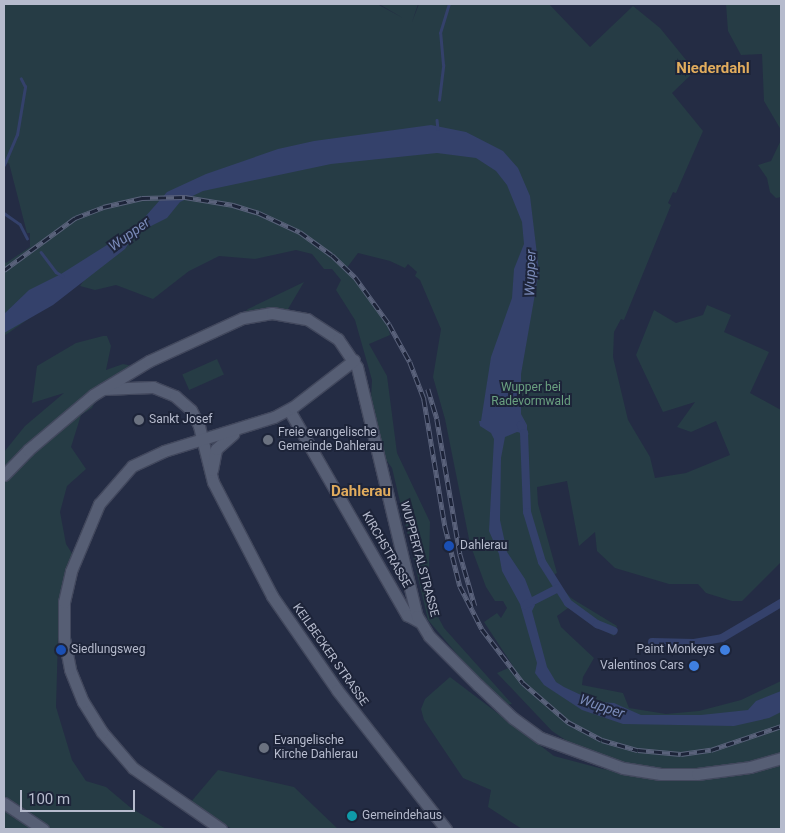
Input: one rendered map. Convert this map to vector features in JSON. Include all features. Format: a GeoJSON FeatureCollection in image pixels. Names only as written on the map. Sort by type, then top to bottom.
{"type":"FeatureCollection","features":[{"type":"Feature","properties":{"kind":"main road","name":"WUPPERTALSTRASSE"},"geometry":{"type":"LineString","coordinates":[[4,475],[44,436],[101,389],[143,364],[234,322],[268,313],[290,315],[318,324],[338,339],[354,360],[364,385],[420,622],[438,646],[513,718],[541,738],[572,751],[623,768],[668,775],[722,771],[781,758]]}},
{"type":"Feature","properties":{"kind":"main road"},"geometry":{"type":"LineString","coordinates":[[221,829],[148,780],[116,749],[97,725],[75,685],[63,633],[64,602],[70,571],[107,492],[126,472],[149,456],[240,430],[288,410],[354,360]]}},
{"type":"Feature","properties":{"kind":"main road","name":"KEILBECKER STRASSE"},"geometry":{"type":"LineString","coordinates":[[101,389],[147,386],[170,393],[186,404],[195,416],[213,482],[272,596],[309,652],[423,803],[446,829]]}},
{"type":"Feature","properties":{"kind":"main road","name":"KIRCHSTRASSE"},"geometry":{"type":"LineString","coordinates":[[288,410],[407,614],[420,622]]}},
{"type":"Feature","properties":{"kind":"main road"},"geometry":{"type":"LineString","coordinates":[[213,482],[216,449],[240,430]]}},
{"type":"Feature","properties":{"kind":"main road"},"geometry":{"type":"LineString","coordinates":[[4,803],[43,829]]}},
{"type":"Feature","properties":{"kind":"green space","name":"Wupper bei Radevormwald"},"geometry":{"type":"Polygon","coordinates":[[[4,4],[377,4],[403,18],[379,4],[418,4],[412,22],[419,4],[549,4],[590,47],[633,6],[660,28],[695,71],[672,93],[703,131],[676,193],[673,192],[668,203],[671,205],[624,320],[621,319],[614,332],[613,357],[628,420],[650,457],[655,478],[686,473],[730,455],[716,421],[691,432],[677,427],[695,402],[663,412],[636,355],[654,310],[676,323],[703,315],[707,305],[731,315],[724,332],[769,352],[750,393],[781,410],[781,562],[742,601],[732,601],[706,593],[698,584],[669,584],[615,568],[597,551],[595,532],[579,546],[567,481],[537,487],[538,504],[557,573],[551,576],[571,598],[617,626],[614,636],[568,608],[557,616],[561,627],[594,658],[583,677],[582,685],[623,693],[629,708],[666,714],[699,711],[741,700],[781,681],[781,753],[729,766],[672,771],[622,764],[573,745],[552,731],[497,673],[513,666],[484,622],[497,613],[501,618],[507,608],[503,601],[495,601],[486,587],[470,544],[445,419],[433,377],[441,329],[420,280],[415,276],[417,272],[408,264],[405,268],[390,261],[358,253],[346,269],[367,291],[388,324],[390,335],[369,344],[387,376],[397,453],[430,522],[429,567],[425,582],[427,596],[444,628],[512,704],[504,705],[484,686],[428,620],[392,468],[384,457],[371,398],[372,380],[355,320],[336,290],[341,280],[332,269],[324,269],[312,254],[296,250],[255,259],[219,256],[189,271],[153,299],[116,285],[95,290],[80,286],[84,280],[4,336],[4,261],[6,263],[30,247],[30,233],[27,233],[9,163],[4,165],[4,4]]]}},
{"type":"Feature","properties":{"kind":"green space"},"geometry":{"type":"Polygon","coordinates":[[[726,4],[781,4],[781,130],[764,101],[762,54],[741,55],[728,31],[726,4]]]}},
{"type":"Feature","properties":{"kind":"green space"},"geometry":{"type":"Polygon","coordinates":[[[781,140],[781,197],[776,198],[770,192],[767,178],[758,165],[771,161],[781,140]]]}},
{"type":"Feature","properties":{"kind":"green space"},"geometry":{"type":"Polygon","coordinates":[[[304,282],[285,314],[243,313],[248,309],[304,282]]]}},
{"type":"Feature","properties":{"kind":"green space"},"geometry":{"type":"Polygon","coordinates":[[[107,336],[111,346],[106,370],[123,364],[137,367],[101,389],[92,408],[81,415],[71,447],[86,469],[67,486],[60,512],[66,544],[73,555],[58,638],[56,707],[72,760],[86,781],[106,787],[131,808],[166,829],[46,829],[4,800],[4,452],[25,426],[64,393],[32,403],[37,366],[76,343],[107,336]]]}},
{"type":"Feature","properties":{"kind":"green space"},"geometry":{"type":"Polygon","coordinates":[[[217,359],[224,375],[189,390],[182,374],[217,359]]]}},
{"type":"Feature","properties":{"kind":"green space"},"geometry":{"type":"Polygon","coordinates":[[[450,677],[554,756],[603,769],[681,781],[749,771],[781,761],[781,829],[522,829],[488,807],[491,790],[463,778],[424,720],[421,709],[425,699],[450,677]]]}},
{"type":"Feature","properties":{"kind":"green space"},"geometry":{"type":"Polygon","coordinates":[[[218,770],[294,787],[338,829],[232,829],[190,803],[218,770]]]}},
{"type":"Feature","properties":{"kind":"green space"},"geometry":{"type":"Polygon","coordinates":[[[4,806],[38,829],[4,829],[4,806]]]}},
{"type":"Feature","properties":{"kind":"water","name":"Wupper"},"geometry":{"type":"Polygon","coordinates":[[[431,125],[466,132],[503,151],[518,168],[530,196],[539,271],[521,374],[521,414],[527,425],[527,434],[517,432],[505,437],[501,458],[500,520],[507,552],[525,579],[535,605],[532,611],[547,667],[556,682],[564,687],[596,702],[614,703],[641,715],[701,715],[748,710],[756,701],[781,691],[781,712],[769,718],[734,726],[623,724],[582,710],[544,685],[535,673],[537,663],[520,604],[502,571],[499,554],[489,531],[494,439],[491,433],[480,426],[479,421],[481,421],[491,357],[512,298],[514,269],[524,244],[522,222],[507,185],[496,171],[476,158],[437,153],[331,164],[203,191],[180,202],[167,218],[135,234],[125,249],[53,305],[4,333],[4,314],[29,290],[61,274],[137,226],[167,192],[206,174],[278,149],[314,141],[431,125]]]}},
{"type":"Feature","properties":{"kind":"waterway"},"geometry":{"type":"LineString","coordinates":[[439,100],[443,65],[440,33],[449,4]]}},
{"type":"Feature","properties":{"kind":"waterway"},"geometry":{"type":"LineString","coordinates":[[4,165],[17,135],[25,87],[21,79]]}},
{"type":"Feature","properties":{"kind":"waterway"},"geometry":{"type":"LineString","coordinates":[[437,120],[438,129]]}},
{"type":"Feature","properties":{"kind":"waterway"},"geometry":{"type":"LineString","coordinates":[[4,213],[20,224],[27,238]]}},
{"type":"Feature","properties":{"kind":"waterway"},"geometry":{"type":"LineString","coordinates":[[41,252],[56,272],[63,276]]}},
{"type":"Feature","properties":{"kind":"waterway"},"geometry":{"type":"LineString","coordinates":[[521,425],[524,433],[527,512],[542,562],[568,603],[597,624],[614,631]]}},
{"type":"Feature","properties":{"kind":"waterway"},"geometry":{"type":"LineString","coordinates":[[525,605],[557,589]]}},
{"type":"Feature","properties":{"kind":"waterway"},"geometry":{"type":"LineString","coordinates":[[652,642],[694,643],[722,638],[781,603]]}},
{"type":"Feature","properties":{"kind":"railway"},"geometry":{"type":"LineString","coordinates":[[4,270],[75,218],[103,207],[142,198],[185,197],[233,205],[259,213],[300,232],[332,255],[355,277],[389,324],[410,362],[424,399],[445,526],[460,586],[482,629],[523,683],[568,722],[602,740],[638,750],[681,754],[711,750],[781,726]]}},
{"type":"Feature","properties":{"kind":"railway"},"geometry":{"type":"LineString","coordinates":[[428,389],[437,419],[460,554],[475,606]]}},
{"type":"Feature","properties":{"kind":"place","name":"Sankt Josef"},"geometry":{"type":"Point","coordinates":[139,420]}},
{"type":"Feature","properties":{"kind":"place","name":"Freie evangelische Gemeinde Dahlerau"},"geometry":{"type":"Point","coordinates":[268,440]}},
{"type":"Feature","properties":{"kind":"place","name":"Dahlerau"},"geometry":{"type":"Point","coordinates":[449,546]}},
{"type":"Feature","properties":{"kind":"place","name":"Siedlungsweg"},"geometry":{"type":"Point","coordinates":[61,650]}},
{"type":"Feature","properties":{"kind":"place","name":"Paint Monkeys"},"geometry":{"type":"Point","coordinates":[725,650]}},
{"type":"Feature","properties":{"kind":"place","name":"Valentinos Cars"},"geometry":{"type":"Point","coordinates":[694,666]}},
{"type":"Feature","properties":{"kind":"place","name":"Evangelische Kirche Dahlerau"},"geometry":{"type":"Point","coordinates":[264,748]}},
{"type":"Feature","properties":{"kind":"place","name":"Gemeindehaus"},"geometry":{"type":"Point","coordinates":[352,816]}},
{"type":"Feature","properties":{"kind":"district","name":"Niederdahl"},"geometry":{"type":"Point","coordinates":[713,69]}},
{"type":"Feature","properties":{"kind":"district","name":"Dahlerau"},"geometry":{"type":"Point","coordinates":[361,492]}}]}
